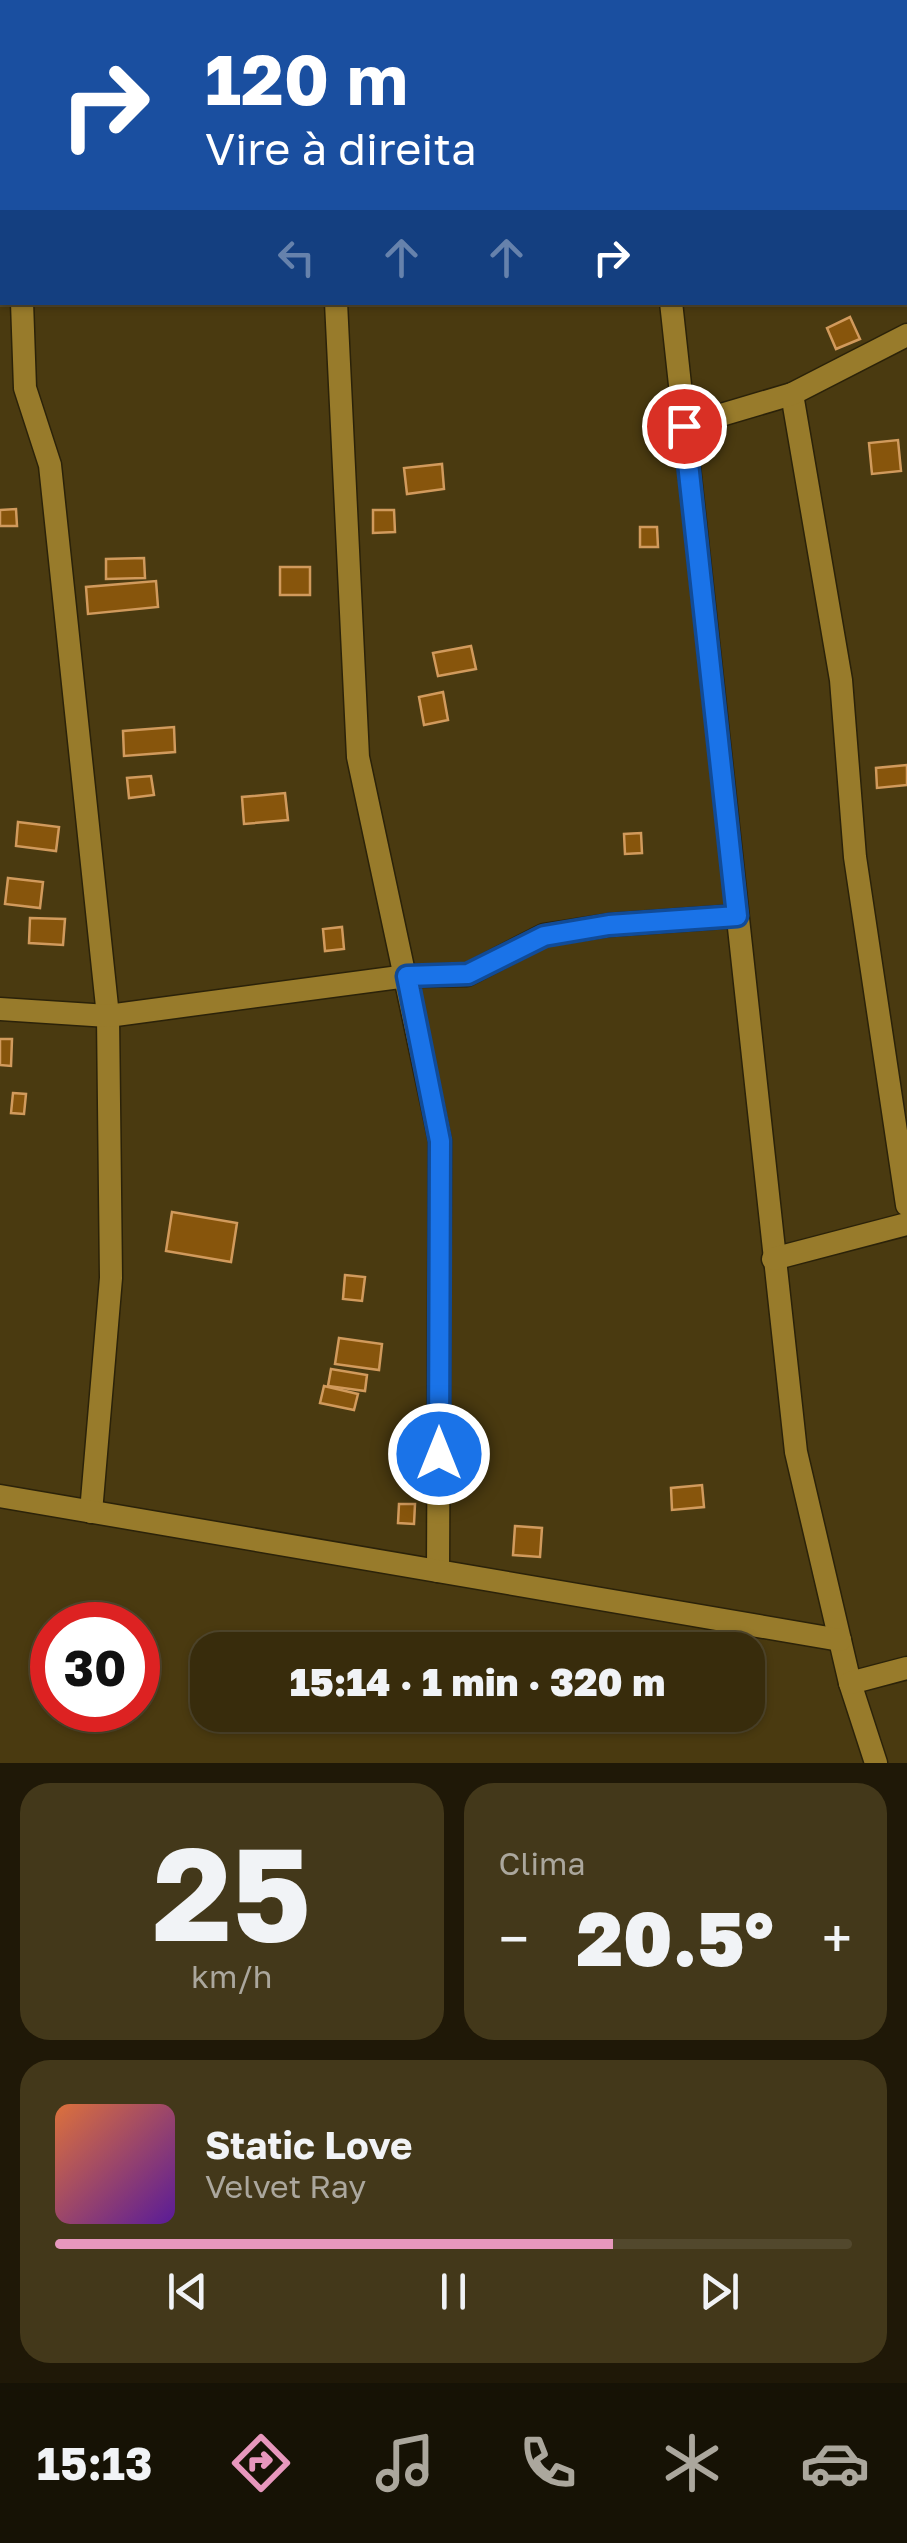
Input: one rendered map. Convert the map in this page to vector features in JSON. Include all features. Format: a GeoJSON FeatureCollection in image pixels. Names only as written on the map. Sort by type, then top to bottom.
{"type":"FeatureCollection","features":[{"type":"Feature","properties":{"kind":"street"},"geometry":{"type":"LineString","coordinates":[[22,305],[25,388],[50,464],[108,1016],[111,1278],[91,1512]]}},
{"type":"Feature","properties":{"kind":"street"},"geometry":{"type":"LineString","coordinates":[[336,305],[358,756],[440,1141],[438,1571]]}},
{"type":"Feature","properties":{"kind":"street"},"geometry":{"type":"LineString","coordinates":[[671,305],[796,1452],[850,1683],[876,1763]]}},
{"type":"Feature","properties":{"kind":"street"},"geometry":{"type":"LineString","coordinates":[[684,426],[792,394],[907,336]]}},
{"type":"Feature","properties":{"kind":"street"},"geometry":{"type":"LineString","coordinates":[[792,394],[841,680],[855,856],[907,1205]]}},
{"type":"Feature","properties":{"kind":"street"},"geometry":{"type":"LineString","coordinates":[[0,1009],[108,1016],[407,976],[468,974],[544,936],[609,925],[737,916]]}},
{"type":"Feature","properties":{"kind":"street"},"geometry":{"type":"LineString","coordinates":[[773,1259],[907,1224]]}},
{"type":"Feature","properties":{"kind":"street"},"geometry":{"type":"LineString","coordinates":[[0,1496],[840,1640]]}},
{"type":"Feature","properties":{"kind":"street"},"geometry":{"type":"LineString","coordinates":[[850,1683],[907,1668]]}},
{"type":"Feature","properties":{"kind":"building"},"geometry":{"type":"Polygon","coordinates":[[[850,317],[860,339],[836,349],[827,328],[850,317]]]}},
{"type":"Feature","properties":{"kind":"building"},"geometry":{"type":"Polygon","coordinates":[[[898,440],[901,471],[872,474],[869,443],[898,440]]]}},
{"type":"Feature","properties":{"kind":"building"},"geometry":{"type":"Polygon","coordinates":[[[442,464],[444,489],[407,494],[404,468],[442,464]]]}},
{"type":"Feature","properties":{"kind":"building"},"geometry":{"type":"Polygon","coordinates":[[[16,509],[17,526],[0,526],[0,510],[16,509]]]}},
{"type":"Feature","properties":{"kind":"building"},"geometry":{"type":"Polygon","coordinates":[[[373,510],[394,510],[395,532],[373,533],[373,510]]]}},
{"type":"Feature","properties":{"kind":"building"},"geometry":{"type":"Polygon","coordinates":[[[640,527],[657,527],[658,547],[640,547],[640,527]]]}},
{"type":"Feature","properties":{"kind":"building"},"geometry":{"type":"Polygon","coordinates":[[[144,558],[145,578],[106,579],[106,559],[144,558]]]}},
{"type":"Feature","properties":{"kind":"building"},"geometry":{"type":"Polygon","coordinates":[[[280,567],[310,567],[310,595],[280,595],[280,567]]]}},
{"type":"Feature","properties":{"kind":"building"},"geometry":{"type":"Polygon","coordinates":[[[156,581],[158,607],[88,614],[86,587],[156,581]]]}},
{"type":"Feature","properties":{"kind":"building"},"geometry":{"type":"Polygon","coordinates":[[[471,646],[476,669],[438,676],[433,653],[471,646]]]}},
{"type":"Feature","properties":{"kind":"building"},"geometry":{"type":"Polygon","coordinates":[[[443,692],[448,720],[424,725],[419,697],[443,692]]]}},
{"type":"Feature","properties":{"kind":"building"},"geometry":{"type":"Polygon","coordinates":[[[174,727],[175,752],[124,756],[123,731],[174,727]]]}},
{"type":"Feature","properties":{"kind":"building"},"geometry":{"type":"Polygon","coordinates":[[[907,765],[907,785],[877,788],[876,768],[907,765]]]}},
{"type":"Feature","properties":{"kind":"building"},"geometry":{"type":"Polygon","coordinates":[[[151,776],[154,795],[129,798],[127,778],[151,776]]]}},
{"type":"Feature","properties":{"kind":"building"},"geometry":{"type":"Polygon","coordinates":[[[285,793],[288,820],[244,824],[242,797],[285,793]]]}},
{"type":"Feature","properties":{"kind":"building"},"geometry":{"type":"Polygon","coordinates":[[[18,822],[59,827],[56,851],[16,846],[18,822]]]}},
{"type":"Feature","properties":{"kind":"building"},"geometry":{"type":"Polygon","coordinates":[[[641,833],[642,853],[625,854],[624,834],[641,833]]]}},
{"type":"Feature","properties":{"kind":"building"},"geometry":{"type":"Polygon","coordinates":[[[8,878],[43,882],[40,908],[5,904],[8,878]]]}},
{"type":"Feature","properties":{"kind":"building"},"geometry":{"type":"Polygon","coordinates":[[[30,918],[65,919],[63,945],[29,943],[30,918]]]}},
{"type":"Feature","properties":{"kind":"building"},"geometry":{"type":"Polygon","coordinates":[[[342,927],[344,949],[325,951],[323,929],[342,927]]]}},
{"type":"Feature","properties":{"kind":"building"},"geometry":{"type":"Polygon","coordinates":[[[0,1039],[12,1039],[11,1066],[0,1065],[0,1039]]]}},
{"type":"Feature","properties":{"kind":"building"},"geometry":{"type":"Polygon","coordinates":[[[13,1093],[26,1094],[24,1114],[11,1113],[13,1093]]]}},
{"type":"Feature","properties":{"kind":"building"},"geometry":{"type":"Polygon","coordinates":[[[172,1212],[237,1223],[231,1262],[166,1251],[172,1212]]]}},
{"type":"Feature","properties":{"kind":"building"},"geometry":{"type":"Polygon","coordinates":[[[345,1275],[365,1277],[362,1301],[343,1299],[345,1275]]]}},
{"type":"Feature","properties":{"kind":"building"},"geometry":{"type":"Polygon","coordinates":[[[339,1338],[382,1344],[379,1370],[335,1364],[339,1338]]]}},
{"type":"Feature","properties":{"kind":"building"},"geometry":{"type":"Polygon","coordinates":[[[331,1369],[367,1375],[365,1391],[328,1386],[331,1369]]]}},
{"type":"Feature","properties":{"kind":"building"},"geometry":{"type":"Polygon","coordinates":[[[324,1386],[358,1394],[354,1410],[320,1403],[324,1386]]]}},
{"type":"Feature","properties":{"kind":"building"},"geometry":{"type":"Polygon","coordinates":[[[702,1485],[704,1507],[672,1510],[671,1488],[702,1485]]]}},
{"type":"Feature","properties":{"kind":"building"},"geometry":{"type":"Polygon","coordinates":[[[399,1504],[415,1504],[414,1524],[398,1523],[399,1504]]]}},
{"type":"Feature","properties":{"kind":"building"},"geometry":{"type":"Polygon","coordinates":[[[515,1526],[542,1528],[540,1557],[513,1555],[515,1526]]]}},
{"type":"Feature","properties":{"kind":"route"},"geometry":{"type":"LineString","coordinates":[[439,1454],[440,1141],[407,976],[468,974],[544,936],[609,925],[737,916],[684,426]]}}]}
